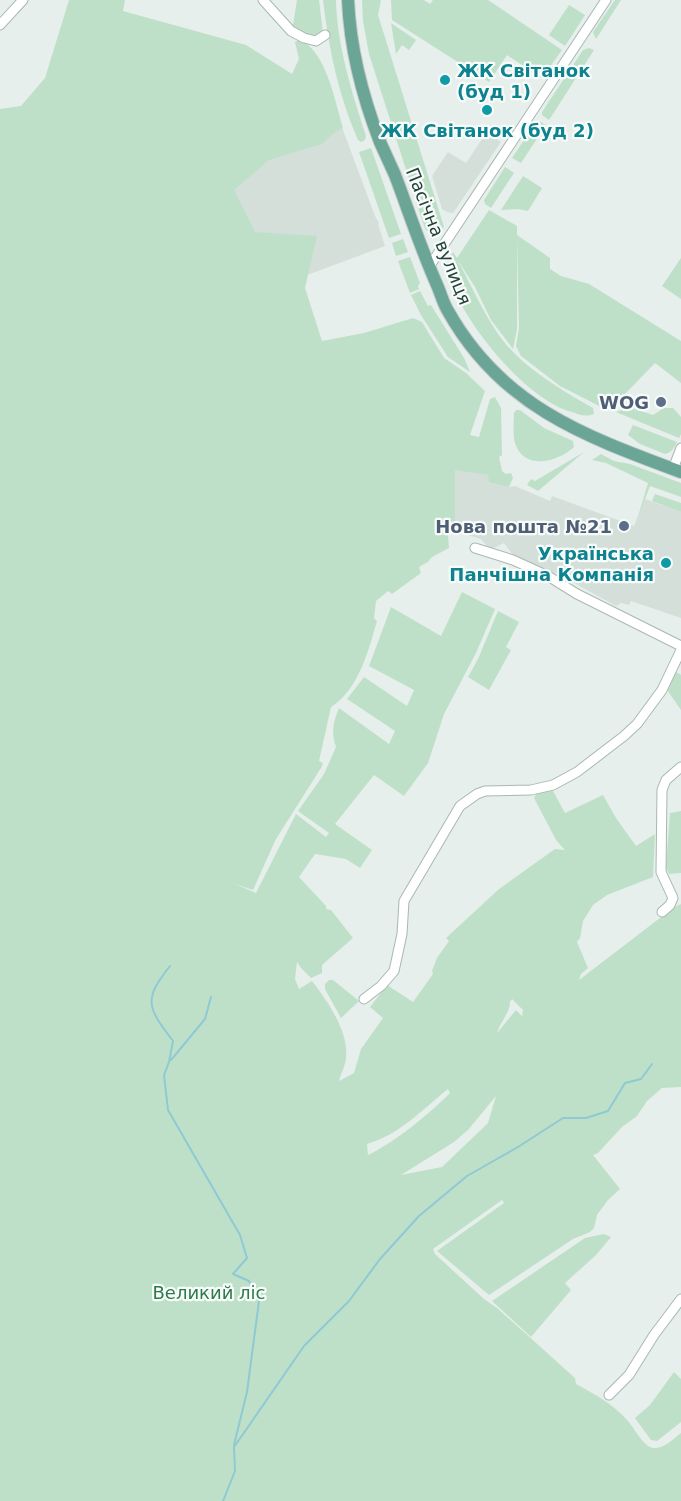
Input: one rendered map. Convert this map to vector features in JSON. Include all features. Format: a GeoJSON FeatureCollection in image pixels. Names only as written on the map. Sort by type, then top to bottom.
{"type":"FeatureCollection","features":[{"type":"Feature","properties":{"kind":"main road","name":"Пасічна вулиця"},"geometry":{"type":"LineString","coordinates":[[348,0],[357,62],[380,140],[446,309],[463,335],[484,362],[509,388],[568,426],[597,440],[677,470]]}},
{"type":"Feature","properties":{"kind":"street"},"geometry":{"type":"LineString","coordinates":[[0,26],[23,0]]}},
{"type":"Feature","properties":{"kind":"street"},"geometry":{"type":"LineString","coordinates":[[263,0],[297,35],[316,41],[325,35]]}},
{"type":"Feature","properties":{"kind":"street"},"geometry":{"type":"LineString","coordinates":[[429,267],[606,0]]}},
{"type":"Feature","properties":{"kind":"street"},"geometry":{"type":"LineString","coordinates":[[677,470],[681,448]]}},
{"type":"Feature","properties":{"kind":"street"},"geometry":{"type":"LineString","coordinates":[[364,999],[381,987],[394,971],[402,934],[404,901],[460,807],[485,791],[531,790],[553,785],[577,772],[637,724],[662,690],[681,648],[577,594],[548,576],[513,560],[475,548]]}},
{"type":"Feature","properties":{"kind":"street"},"geometry":{"type":"LineString","coordinates":[[662,912],[670,905],[673,898],[661,873],[662,790],[666,780],[681,767]]}},
{"type":"Feature","properties":{"kind":"street"},"geometry":{"type":"LineString","coordinates":[[609,1395],[629,1375],[654,1335],[681,1299]]}},
{"type":"Feature","properties":{"kind":"shaded area"},"geometry":{"type":"Polygon","coordinates":[[[340,122],[379,223],[385,246],[267,290],[209,147],[340,122]]]}},
{"type":"Feature","properties":{"kind":"shaded area"},"geometry":{"type":"Polygon","coordinates":[[[487,132],[501,142],[453,213],[447,212],[442,209],[432,176],[448,152],[466,163],[487,132]]]}},
{"type":"Feature","properties":{"kind":"shaded area"},"geometry":{"type":"Polygon","coordinates":[[[455,469],[488,475],[509,487],[515,486],[550,501],[552,496],[634,526],[645,499],[681,512],[681,618],[631,601],[629,605],[621,603],[616,606],[558,574],[515,558],[504,543],[490,550],[481,539],[451,530],[455,525],[455,469]]]}},
{"type":"Feature","properties":{"kind":"green space","name":"Великий ліс"},"geometry":{"type":"Polygon","coordinates":[[[69,0],[125,0],[123,11],[246,45],[292,74],[299,59],[295,42],[299,40],[308,45],[323,65],[343,128],[322,144],[269,160],[234,190],[255,232],[317,236],[305,288],[322,341],[364,333],[413,318],[422,322],[444,358],[466,373],[485,391],[470,435],[479,437],[490,399],[495,397],[501,408],[502,455],[499,457],[502,471],[506,474],[511,473],[513,478],[509,487],[489,482],[488,475],[455,470],[455,525],[448,535],[449,548],[419,567],[421,573],[392,594],[388,591],[376,601],[374,618],[377,621],[361,669],[349,690],[331,707],[319,761],[323,763],[321,768],[276,839],[253,890],[235,884],[256,893],[296,814],[326,837],[329,833],[298,811],[324,774],[336,747],[333,727],[339,708],[389,744],[395,731],[347,699],[364,677],[407,706],[414,690],[369,666],[391,607],[441,636],[462,592],[495,609],[476,653],[444,714],[428,763],[404,796],[374,775],[335,824],[372,850],[360,868],[346,859],[315,854],[299,877],[326,906],[326,909],[331,910],[353,938],[322,965],[322,973],[311,978],[297,962],[295,979],[299,989],[312,981],[331,1008],[341,1028],[346,1059],[339,1081],[354,1073],[361,1049],[383,1018],[370,1007],[387,985],[413,1002],[433,974],[437,958],[449,941],[446,938],[499,889],[555,849],[565,850],[556,840],[534,798],[537,793],[552,789],[565,813],[603,795],[636,846],[655,834],[653,877],[607,895],[593,905],[583,921],[577,942],[588,968],[581,974],[579,980],[681,904],[681,1087],[662,1088],[647,1101],[637,1116],[622,1127],[598,1153],[593,1155],[620,1189],[597,1215],[594,1228],[590,1232],[573,1239],[489,1295],[437,1251],[504,1203],[502,1200],[433,1249],[435,1254],[484,1299],[575,1378],[576,1384],[616,1409],[649,1447],[661,1447],[681,1433],[681,1501],[0,1501],[0,109],[21,106],[45,78],[69,0]],[[512,999],[497,1033],[516,1010],[522,1016],[523,1010],[512,999]],[[448,1089],[390,1134],[367,1144],[368,1155],[422,1119],[450,1093],[448,1089]],[[496,1096],[468,1130],[454,1142],[401,1175],[442,1167],[488,1123],[496,1096]]]}},
{"type":"Feature","properties":{"kind":"green space"},"geometry":{"type":"Polygon","coordinates":[[[297,0],[319,0],[323,33],[320,37],[292,31],[297,0]]]}},
{"type":"Feature","properties":{"kind":"green space"},"geometry":{"type":"Polygon","coordinates":[[[323,0],[336,0],[342,52],[366,136],[361,142],[351,123],[340,89],[331,54],[323,0]]]}},
{"type":"Feature","properties":{"kind":"green space"},"geometry":{"type":"Polygon","coordinates":[[[362,0],[381,0],[378,15],[444,227],[437,234],[425,229],[369,54],[362,0]]]}},
{"type":"Feature","properties":{"kind":"green space"},"geometry":{"type":"Polygon","coordinates":[[[391,0],[424,0],[430,4],[433,0],[488,0],[562,50],[542,78],[507,55],[489,82],[392,20],[391,0]]]}},
{"type":"Feature","properties":{"kind":"green space"},"geometry":{"type":"Polygon","coordinates":[[[615,0],[621,0],[596,39],[593,32],[615,0]]]}},
{"type":"Feature","properties":{"kind":"green space"},"geometry":{"type":"Polygon","coordinates":[[[569,5],[585,15],[565,46],[549,35],[569,5]]]}},
{"type":"Feature","properties":{"kind":"green space"},"geometry":{"type":"Polygon","coordinates":[[[391,23],[416,40],[409,50],[402,45],[396,54],[391,23]]]}},
{"type":"Feature","properties":{"kind":"green space"},"geometry":{"type":"Polygon","coordinates":[[[589,48],[594,50],[549,120],[542,115],[542,112],[583,50],[589,48]]]}},
{"type":"Feature","properties":{"kind":"green space"},"geometry":{"type":"Polygon","coordinates":[[[539,121],[546,125],[521,163],[512,158],[536,122],[539,121]]]}},
{"type":"Feature","properties":{"kind":"green space"},"geometry":{"type":"Polygon","coordinates":[[[371,148],[401,234],[389,238],[359,152],[371,148]]]}},
{"type":"Feature","properties":{"kind":"green space"},"geometry":{"type":"Polygon","coordinates":[[[505,167],[514,173],[491,208],[485,204],[484,200],[505,167]]]}},
{"type":"Feature","properties":{"kind":"green space"},"geometry":{"type":"Polygon","coordinates":[[[523,176],[542,188],[528,211],[501,210],[523,176]]]}},
{"type":"Feature","properties":{"kind":"green space"},"geometry":{"type":"Polygon","coordinates":[[[489,210],[517,226],[517,235],[550,258],[550,269],[561,276],[589,284],[681,341],[681,383],[655,363],[624,395],[603,408],[560,386],[521,356],[516,346],[519,328],[517,238],[517,329],[513,349],[491,320],[475,287],[457,259],[484,310],[508,346],[544,378],[593,408],[594,414],[580,415],[553,404],[513,373],[477,330],[452,285],[445,265],[453,252],[457,258],[489,210]]]}},
{"type":"Feature","properties":{"kind":"green space"},"geometry":{"type":"Polygon","coordinates":[[[403,239],[408,252],[396,256],[392,243],[403,239]]]}},
{"type":"Feature","properties":{"kind":"green space"},"geometry":{"type":"Polygon","coordinates":[[[410,257],[420,283],[419,289],[410,293],[398,261],[410,257]]]}},
{"type":"Feature","properties":{"kind":"green space"},"geometry":{"type":"Polygon","coordinates":[[[681,258],[681,299],[662,286],[681,258]]]}},
{"type":"Feature","properties":{"kind":"green space"},"geometry":{"type":"Polygon","coordinates":[[[420,291],[464,358],[470,372],[448,357],[421,315],[411,295],[420,291]]]}},
{"type":"Feature","properties":{"kind":"green space"},"geometry":{"type":"Polygon","coordinates":[[[629,407],[653,415],[664,408],[673,408],[681,417],[679,438],[616,412],[629,407]]]}},
{"type":"Feature","properties":{"kind":"green space"},"geometry":{"type":"Polygon","coordinates":[[[520,410],[544,428],[573,441],[574,447],[552,459],[535,461],[528,459],[521,454],[515,442],[514,413],[520,410]]]}},
{"type":"Feature","properties":{"kind":"green space"},"geometry":{"type":"Polygon","coordinates":[[[633,425],[677,442],[672,450],[665,454],[640,444],[628,435],[633,425]]]}},
{"type":"Feature","properties":{"kind":"green space"},"geometry":{"type":"Polygon","coordinates":[[[584,452],[538,491],[527,485],[531,479],[535,481],[584,452]]]}},
{"type":"Feature","properties":{"kind":"green space"},"geometry":{"type":"Polygon","coordinates":[[[601,454],[614,461],[630,464],[681,483],[681,497],[650,486],[637,520],[648,483],[606,463],[592,460],[601,454]]]}},
{"type":"Feature","properties":{"kind":"green space"},"geometry":{"type":"Polygon","coordinates":[[[655,494],[681,503],[681,512],[652,501],[655,494]]]}},
{"type":"Feature","properties":{"kind":"green space"},"geometry":{"type":"Polygon","coordinates":[[[498,611],[519,622],[506,647],[511,650],[489,690],[468,677],[498,611]]]}},
{"type":"Feature","properties":{"kind":"green space"},"geometry":{"type":"Polygon","coordinates":[[[673,670],[681,675],[681,710],[665,687],[673,670]]]}},
{"type":"Feature","properties":{"kind":"green space"},"geometry":{"type":"Polygon","coordinates":[[[681,811],[681,873],[669,874],[666,867],[670,813],[681,811]]]}},
{"type":"Feature","properties":{"kind":"green space"},"geometry":{"type":"Polygon","coordinates":[[[333,980],[359,1001],[341,1018],[325,989],[325,984],[333,980]]]}},
{"type":"Feature","properties":{"kind":"green space"},"geometry":{"type":"Polygon","coordinates":[[[604,1234],[611,1237],[596,1255],[565,1283],[571,1290],[531,1337],[492,1301],[585,1238],[604,1234]]]}},
{"type":"Feature","properties":{"kind":"green space"},"geometry":{"type":"Polygon","coordinates":[[[674,1372],[681,1379],[681,1422],[657,1441],[651,1440],[635,1418],[650,1405],[674,1372]]]}},
{"type":"Feature","properties":{"kind":"waterway"},"geometry":{"type":"LineString","coordinates":[[170,966],[155,987],[152,996],[152,1004],[158,1020],[173,1041],[164,1075],[168,1110],[240,1235],[247,1258],[233,1274],[249,1281],[259,1301],[247,1392],[234,1445]]}},
{"type":"Feature","properties":{"kind":"waterway"},"geometry":{"type":"LineString","coordinates":[[171,1060],[205,1019],[211,997]]}},
{"type":"Feature","properties":{"kind":"waterway"},"geometry":{"type":"LineString","coordinates":[[223,1501],[235,1471],[234,1447],[304,1346],[349,1301],[380,1259],[419,1216],[467,1176],[563,1118],[586,1118],[608,1111],[625,1083],[641,1079],[652,1064]]}},
{"type":"Feature","properties":{"kind":"place","name":"ЖК Світанок (буд 1)"},"geometry":{"type":"Point","coordinates":[445,80]}},
{"type":"Feature","properties":{"kind":"place","name":"ЖК Світанок (буд 2)"},"geometry":{"type":"Point","coordinates":[487,110]}},
{"type":"Feature","properties":{"kind":"place","name":"WOG"},"geometry":{"type":"Point","coordinates":[661,402]}},
{"type":"Feature","properties":{"kind":"place","name":"Нова пошта №21"},"geometry":{"type":"Point","coordinates":[624,526]}},
{"type":"Feature","properties":{"kind":"place","name":"Українська Панчішна Компанія"},"geometry":{"type":"Point","coordinates":[666,563]}}]}
